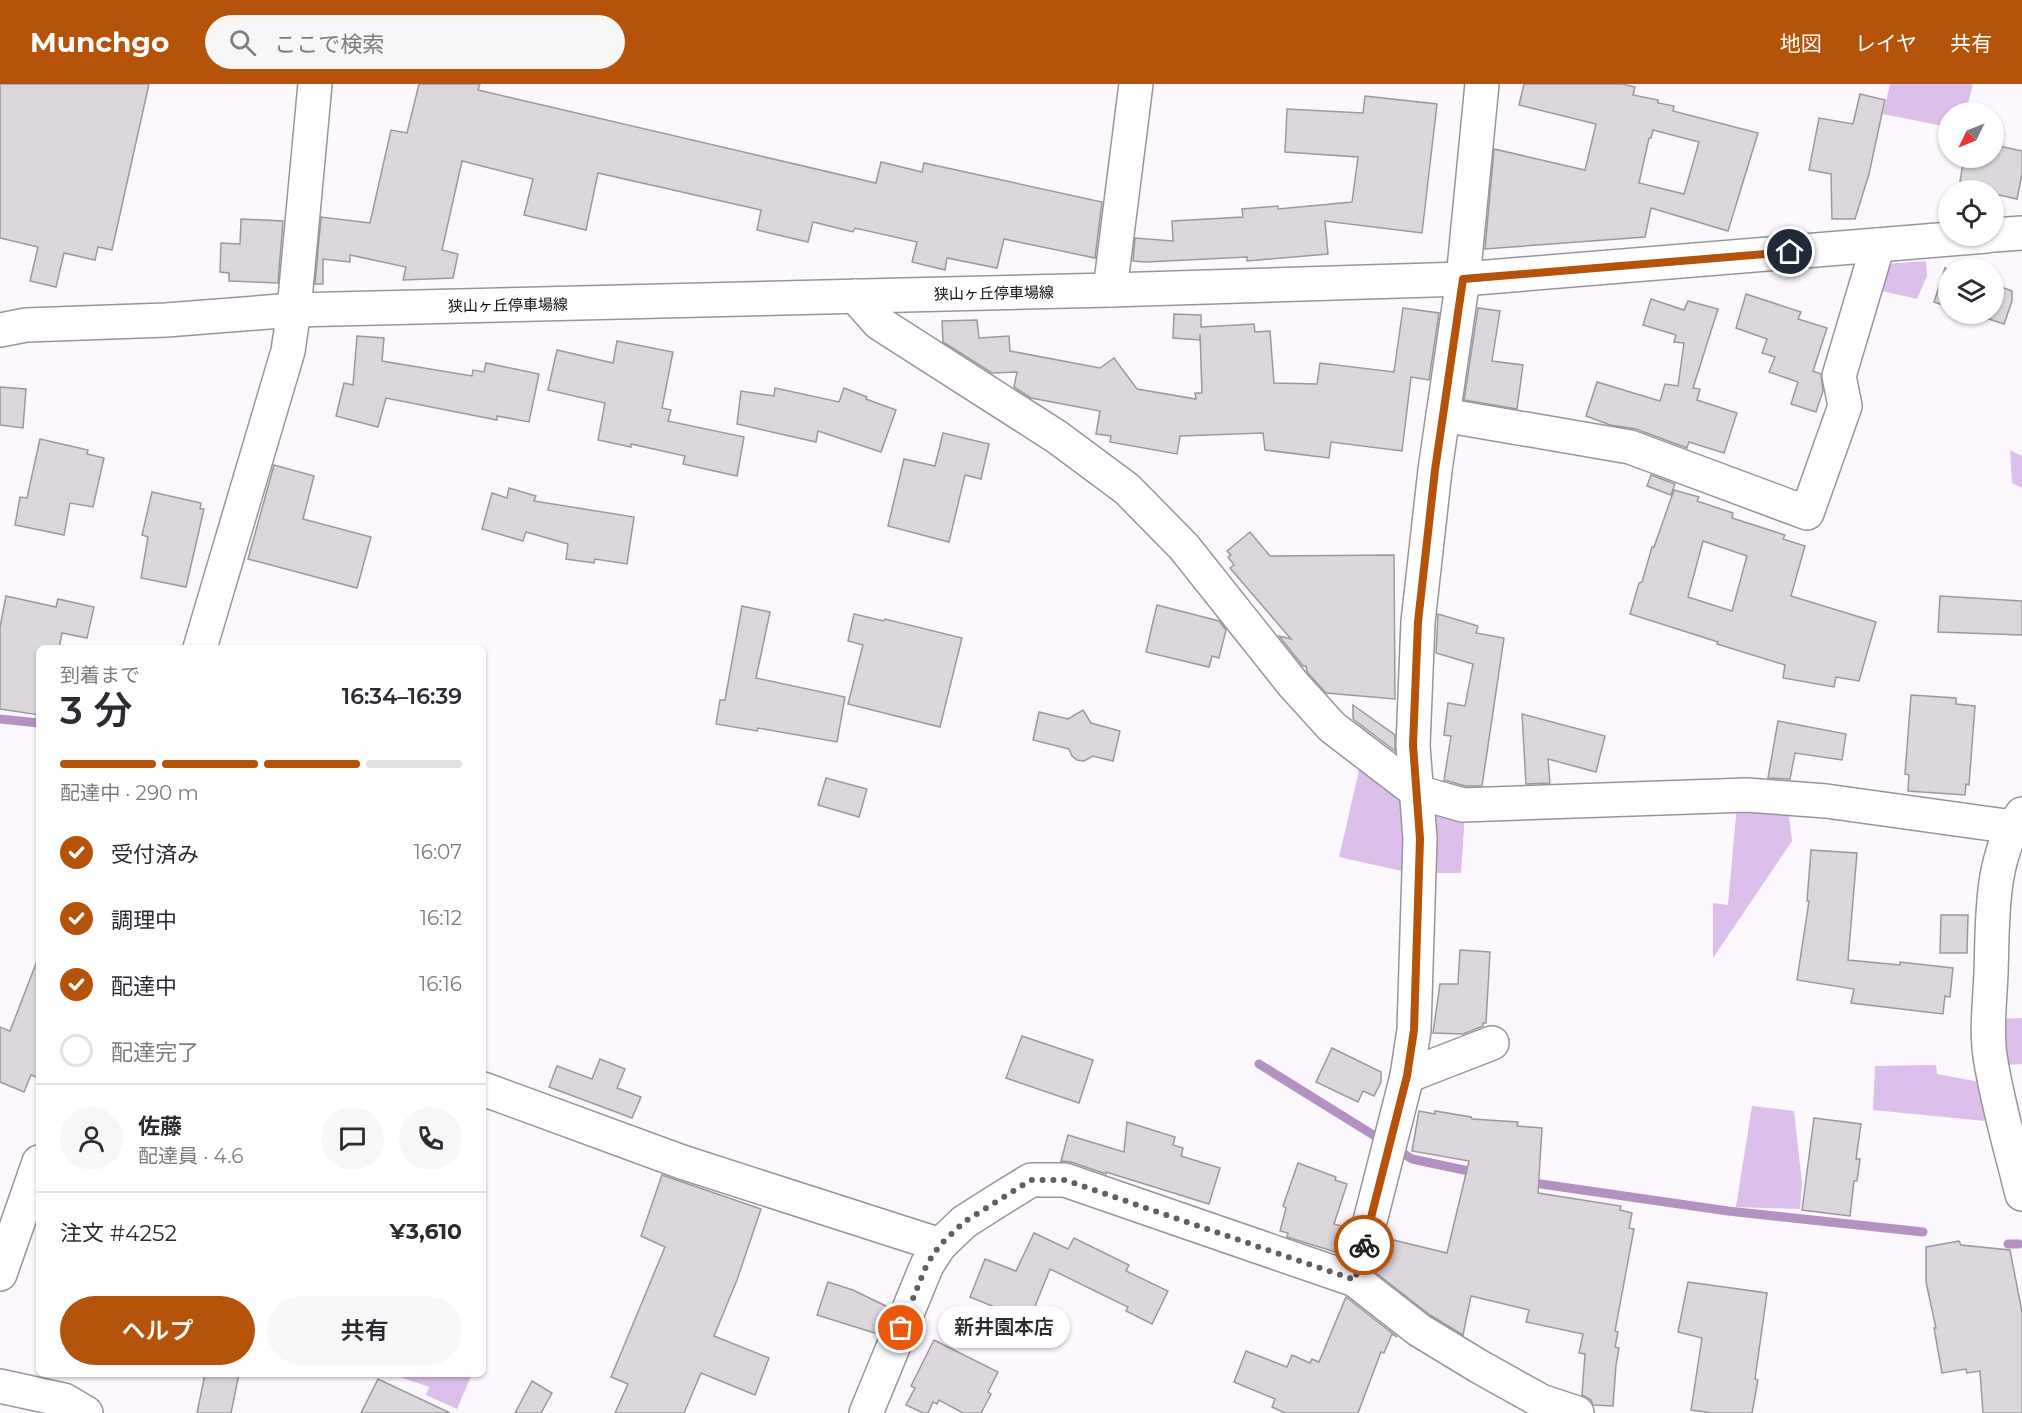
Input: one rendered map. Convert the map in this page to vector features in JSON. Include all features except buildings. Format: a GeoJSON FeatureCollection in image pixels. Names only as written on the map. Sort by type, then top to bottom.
{"type":"FeatureCollection","features":[{"type":"Feature","properties":{"kind":"street"},"geometry":{"type":"LineString","coordinates":[[201,645],[288,351],[294,310],[315,84]]}},
{"type":"Feature","properties":{"kind":"street"},"geometry":{"type":"LineString","coordinates":[[1110,290],[1136,84]]}},
{"type":"Feature","properties":{"kind":"street"},"geometry":{"type":"LineString","coordinates":[[1355,1280],[1407,1076],[1414,1030],[1420,839],[1413,745],[1418,622],[1435,470],[1463,279],[1482,84]]}},
{"type":"Feature","properties":{"kind":"street"},"geometry":{"type":"LineString","coordinates":[[2004,234],[2022,233]]}},
{"type":"Feature","properties":{"kind":"street","name":"狭山ヶ丘停車場線"},"geometry":{"type":"LineString","coordinates":[[0,330],[26,325],[166,320],[294,310],[855,297],[1463,279],[1938,240]]}},
{"type":"Feature","properties":{"kind":"street"},"geometry":{"type":"LineString","coordinates":[[1443,415],[1630,447],[1808,513],[1845,406],[1839,376],[1878,244]]}},
{"type":"Feature","properties":{"kind":"street"},"geometry":{"type":"LineString","coordinates":[[855,297],[879,323],[1057,437],[1127,489],[1184,547],[1293,684],[1332,727],[1417,792],[1463,805],[1747,795],[2017,821],[2003,853],[1995,889],[1989,1031],[1990,1055],[2022,1194]]}},
{"type":"Feature","properties":{"kind":"street"},"geometry":{"type":"LineString","coordinates":[[1407,1076],[1492,1043]]}},
{"type":"Feature","properties":{"kind":"street"},"geometry":{"type":"LineString","coordinates":[[486,1090],[682,1162],[940,1245]]}},
{"type":"Feature","properties":{"kind":"street"},"geometry":{"type":"LineString","coordinates":[[0,1274],[36,1171]]}},
{"type":"Feature","properties":{"kind":"street"},"geometry":{"type":"LineString","coordinates":[[866,1413],[927,1264],[940,1245],[964,1222],[1031,1180],[1065,1180],[1355,1280],[1419,1330],[1480,1367],[1540,1401],[1576,1413]]}},
{"type":"Feature","properties":{"kind":"street"},"geometry":{"type":"LineString","coordinates":[[0,1386],[70,1409]]}},
{"type":"Feature","properties":{"kind":"shaded area"},"geometry":{"type":"Polygon","coordinates":[[[1890,84],[1973,84],[1968,102],[1938,102],[1938,125],[1883,114],[1890,84]]]}},
{"type":"Feature","properties":{"kind":"shaded area"},"geometry":{"type":"Polygon","coordinates":[[[1926,261],[1927,276],[1917,299],[1869,288],[1887,264],[1926,261]]]}},
{"type":"Feature","properties":{"kind":"shaded area"},"geometry":{"type":"Polygon","coordinates":[[[2010,450],[2022,456],[2022,488],[2012,483],[2010,450]]]}},
{"type":"Feature","properties":{"kind":"shaded area"},"geometry":{"type":"Polygon","coordinates":[[[1359,764],[1405,794],[1411,873],[1339,857],[1359,764]]]}},
{"type":"Feature","properties":{"kind":"shaded area"},"geometry":{"type":"Polygon","coordinates":[[[1737,804],[1788,809],[1792,841],[1713,958],[1713,903],[1728,905],[1737,804]]]}},
{"type":"Feature","properties":{"kind":"shaded area"},"geometry":{"type":"Polygon","coordinates":[[[1429,811],[1465,813],[1461,873],[1429,873],[1429,811]]]}},
{"type":"Feature","properties":{"kind":"shaded area"},"geometry":{"type":"Polygon","coordinates":[[[2022,1018],[2022,1064],[2005,1065],[2003,1019],[2022,1018]]]}},
{"type":"Feature","properties":{"kind":"shaded area"},"geometry":{"type":"Polygon","coordinates":[[[1936,1065],[1937,1074],[1979,1082],[1985,1121],[1873,1110],[1875,1066],[1936,1065]]]}},
{"type":"Feature","properties":{"kind":"shaded area"},"geometry":{"type":"Polygon","coordinates":[[[1752,1106],[1794,1111],[1802,1183],[1800,1209],[1736,1207],[1752,1106]]]}},
{"type":"Feature","properties":{"kind":"shaded area"},"geometry":{"type":"Polygon","coordinates":[[[400,1377],[471,1377],[457,1409],[426,1395],[429,1387],[400,1377]]]}},
{"type":"Feature","properties":{"kind":"waterway"},"geometry":{"type":"LineString","coordinates":[[0,719],[36,723]]}},
{"type":"Feature","properties":{"kind":"waterway"},"geometry":{"type":"LineString","coordinates":[[1259,1064],[1412,1159],[1478,1173]]}},
{"type":"Feature","properties":{"kind":"waterway"},"geometry":{"type":"LineString","coordinates":[[1527,1182],[1728,1211],[1923,1232]]}},
{"type":"Feature","properties":{"kind":"waterway"},"geometry":{"type":"LineString","coordinates":[[2008,1244],[2019,1244]]}},
{"type":"Feature","properties":{"kind":"way so far"},"geometry":{"type":"LineString","coordinates":[[901,1328],[927,1264],[940,1245],[964,1222],[1031,1180],[1065,1180],[1355,1280],[1364,1245]]}},
{"type":"Feature","properties":{"kind":"place","name":"新井園本店"},"geometry":{"type":"Point","coordinates":[901,1328]}},
{"type":"Feature","properties":{"kind":"route"},"geometry":{"type":"LineString","coordinates":[[1364,1245],[1407,1076],[1414,1030],[1420,839],[1413,745],[1418,622],[1435,470],[1463,279],[1790,252]]}}]}
